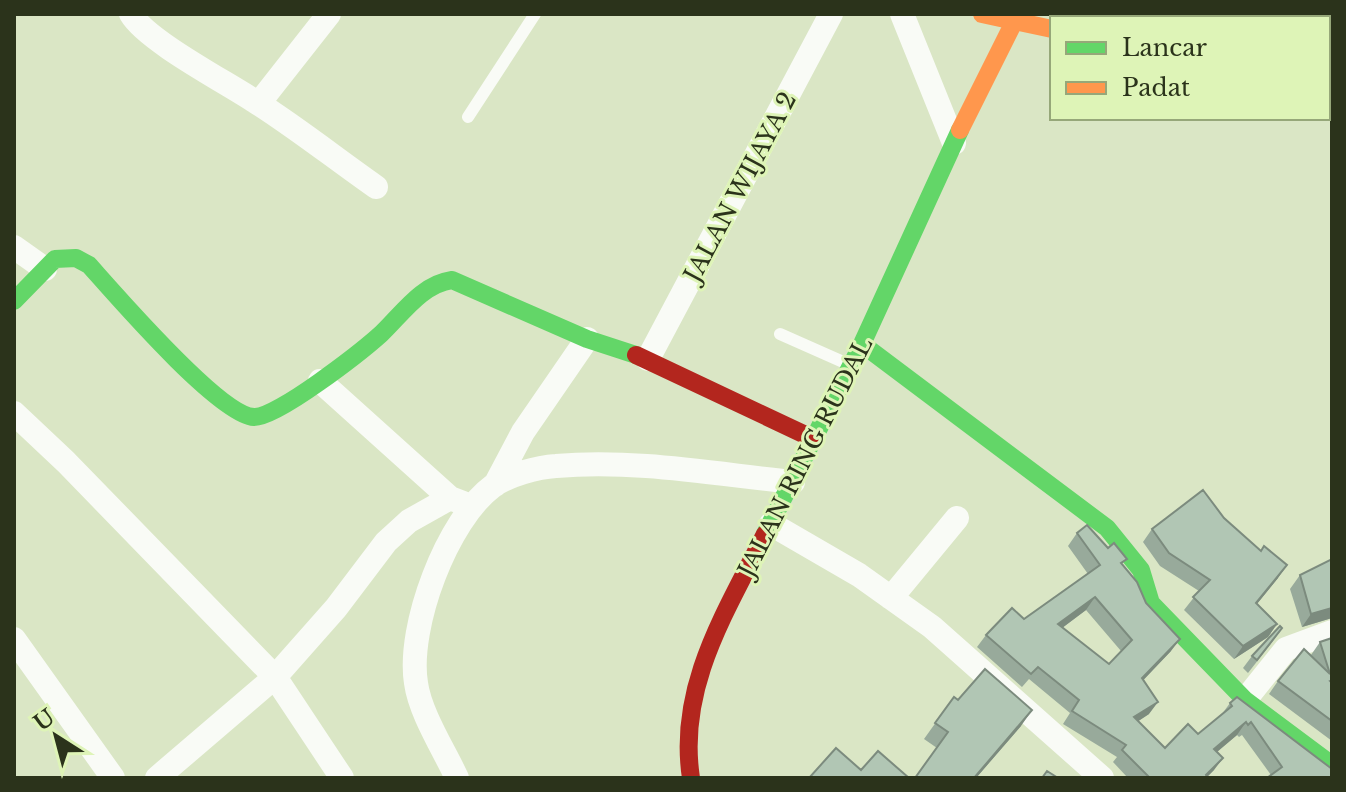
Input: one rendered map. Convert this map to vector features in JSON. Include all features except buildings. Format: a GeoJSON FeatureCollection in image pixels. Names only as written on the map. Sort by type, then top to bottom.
{"type":"FeatureCollection","features":[{"type":"Feature","properties":{"kind":"street"},"geometry":{"type":"LineString","coordinates":[[131,14],[141,27],[158,40],[259,103],[376,187]]}},
{"type":"Feature","properties":{"kind":"street"},"geometry":{"type":"LineString","coordinates":[[259,103],[329,14]]}},
{"type":"Feature","properties":{"kind":"street","name":"JALAN WIJAYA 2"},"geometry":{"type":"LineString","coordinates":[[648,359],[831,14]]}},
{"type":"Feature","properties":{"kind":"street"},"geometry":{"type":"LineString","coordinates":[[902,14],[954,143]]}},
{"type":"Feature","properties":{"kind":"street"},"geometry":{"type":"LineString","coordinates":[[982,14],[1050,29]]}},
{"type":"Feature","properties":{"kind":"street","name":"JALAN RING RUDAL"},"geometry":{"type":"LineString","coordinates":[[691,778],[688,733],[693,685],[706,651],[862,344],[954,143],[1014,22]]}},
{"type":"Feature","properties":{"kind":"street"},"geometry":{"type":"LineString","coordinates":[[14,247],[45,269]]}},
{"type":"Feature","properties":{"kind":"street"},"geometry":{"type":"LineString","coordinates":[[14,301],[55,259],[76,258],[89,265],[158,343],[236,411],[255,417],[320,381],[377,337],[427,289],[444,279],[465,283],[587,339],[648,359],[814,439]]}},
{"type":"Feature","properties":{"kind":"street"},"geometry":{"type":"LineString","coordinates":[[495,485],[523,432],[587,339]]}},
{"type":"Feature","properties":{"kind":"street"},"geometry":{"type":"LineString","coordinates":[[862,344],[1107,528],[1141,570],[1151,603],[1245,700],[1332,765]]}},
{"type":"Feature","properties":{"kind":"street"},"geometry":{"type":"LineString","coordinates":[[320,381],[461,502]]}},
{"type":"Feature","properties":{"kind":"street"},"geometry":{"type":"LineString","coordinates":[[14,413],[66,462],[275,677],[342,778]]}},
{"type":"Feature","properties":{"kind":"street"},"geometry":{"type":"LineString","coordinates":[[157,778],[275,677],[336,608],[386,542],[409,521],[461,502],[495,485],[555,466],[638,466],[793,482]]}},
{"type":"Feature","properties":{"kind":"street"},"geometry":{"type":"LineString","coordinates":[[457,778],[419,696],[415,668],[424,607],[435,567],[461,502]]}},
{"type":"Feature","properties":{"kind":"street"},"geometry":{"type":"LineString","coordinates":[[891,598],[957,518]]}},
{"type":"Feature","properties":{"kind":"street"},"geometry":{"type":"LineString","coordinates":[[771,524],[859,575],[932,627],[1102,778]]}},
{"type":"Feature","properties":{"kind":"street"},"geometry":{"type":"LineString","coordinates":[[1245,700],[1286,649],[1332,632]]}},
{"type":"Feature","properties":{"kind":"street"},"geometry":{"type":"LineString","coordinates":[[14,639],[113,778]]}},
{"type":"Feature","properties":{"kind":"lane"},"geometry":{"type":"LineString","coordinates":[[468,117],[535,14]]}},
{"type":"Feature","properties":{"kind":"lane"},"geometry":{"type":"LineString","coordinates":[[780,334],[851,365]]}},
{"type":"Feature","properties":{"kind":"traffic: fast"},"geometry":{"type":"LineString","coordinates":[[765,534],[862,344],[960,130]]}},
{"type":"Feature","properties":{"kind":"traffic: fast"},"geometry":{"type":"LineString","coordinates":[[14,301],[55,259],[76,258],[89,265],[193,376],[238,411],[254,417],[281,407],[319,382],[381,334],[431,287],[452,280],[587,339],[636,355]]}},
{"type":"Feature","properties":{"kind":"traffic: fast"},"geometry":{"type":"LineString","coordinates":[[862,344],[1107,528],[1141,570],[1151,603],[1245,700],[1332,765]]}},
{"type":"Feature","properties":{"kind":"traffic: slow"},"geometry":{"type":"LineString","coordinates":[[982,14],[1050,29]]}},
{"type":"Feature","properties":{"kind":"traffic: slow"},"geometry":{"type":"LineString","coordinates":[[960,130],[1014,22]]}},
{"type":"Feature","properties":{"kind":"traffic: jam"},"geometry":{"type":"LineString","coordinates":[[636,355],[814,439]]}},
{"type":"Feature","properties":{"kind":"traffic: jam"},"geometry":{"type":"LineString","coordinates":[[691,778],[691,712],[698,681],[721,621],[765,534]]}}]}
